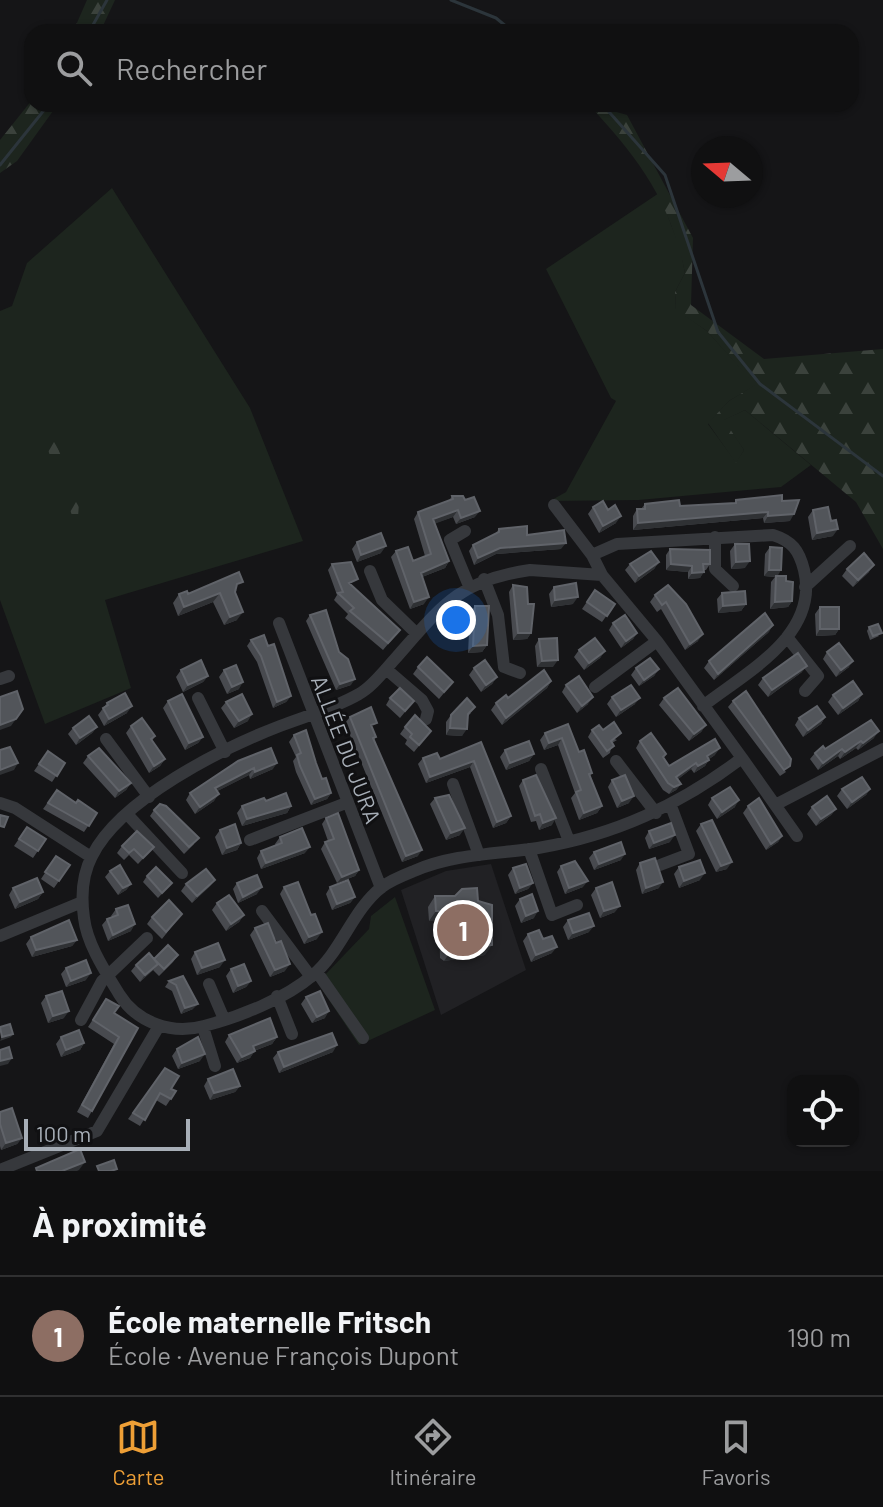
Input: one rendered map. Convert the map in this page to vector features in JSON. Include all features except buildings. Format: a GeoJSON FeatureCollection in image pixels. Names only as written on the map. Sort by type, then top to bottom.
{"type":"FeatureCollection","features":[{"type":"Feature","properties":{"kind":"street"},"geometry":{"type":"LineString","coordinates":[[554,505],[592,555],[602,575],[657,641],[797,836]]}},
{"type":"Feature","properties":{"kind":"street"},"geometry":{"type":"LineString","coordinates":[[465,531],[450,540],[469,586]]}},
{"type":"Feature","properties":{"kind":"street"},"geometry":{"type":"LineString","coordinates":[[592,555],[617,544],[773,535],[788,540],[797,550],[805,587],[800,611],[787,637],[774,654],[703,706]]}},
{"type":"Feature","properties":{"kind":"street"},"geometry":{"type":"LineString","coordinates":[[715,537],[715,569],[733,586]]}},
{"type":"Feature","properties":{"kind":"street"},"geometry":{"type":"LineString","coordinates":[[805,587],[850,546]]}},
{"type":"Feature","properties":{"kind":"street"},"geometry":{"type":"LineString","coordinates":[[602,575],[530,570],[484,579],[469,586],[417,634],[362,693],[225,752],[149,797],[112,827],[91,857],[82,902],[86,930],[108,975],[132,1010],[159,1026],[177,1030],[203,1027],[224,1019],[277,996],[314,974],[381,888],[417,870],[479,855],[529,849],[602,834],[671,806],[742,758]]}},
{"type":"Feature","properties":{"kind":"street"},"geometry":{"type":"LineString","coordinates":[[370,571],[382,600],[417,634]]}},
{"type":"Feature","properties":{"kind":"street"},"geometry":{"type":"LineString","coordinates":[[484,579],[498,615],[504,667],[520,673]]}},
{"type":"Feature","properties":{"kind":"street","name":"ALLÉE DU JURA"},"geometry":{"type":"LineString","coordinates":[[279,623],[381,888]]}},
{"type":"Feature","properties":{"kind":"street"},"geometry":{"type":"LineString","coordinates":[[787,637],[818,676],[805,691]]}},
{"type":"Feature","properties":{"kind":"street"},"geometry":{"type":"LineString","coordinates":[[595,687],[657,641]]}},
{"type":"Feature","properties":{"kind":"street"},"geometry":{"type":"LineString","coordinates":[[386,669],[422,700],[428,711],[426,719]]}},
{"type":"Feature","properties":{"kind":"street"},"geometry":{"type":"LineString","coordinates":[[198,698],[225,752]]}},
{"type":"Feature","properties":{"kind":"street"},"geometry":{"type":"LineString","coordinates":[[106,739],[149,797]]}},
{"type":"Feature","properties":{"kind":"street"},"geometry":{"type":"LineString","coordinates":[[775,805],[883,749]]}},
{"type":"Feature","properties":{"kind":"street"},"geometry":{"type":"LineString","coordinates":[[616,761],[656,813]]}},
{"type":"Feature","properties":{"kind":"street"},"geometry":{"type":"LineString","coordinates":[[541,769],[569,841]]}},
{"type":"Feature","properties":{"kind":"street"},"geometry":{"type":"LineString","coordinates":[[453,784],[479,855]]}},
{"type":"Feature","properties":{"kind":"street"},"geometry":{"type":"LineString","coordinates":[[0,803],[15,808],[91,857]]}},
{"type":"Feature","properties":{"kind":"street"},"geometry":{"type":"LineString","coordinates":[[250,840],[346,803]]}},
{"type":"Feature","properties":{"kind":"street"},"geometry":{"type":"LineString","coordinates":[[660,865],[689,854],[671,806]]}},
{"type":"Feature","properties":{"kind":"street"},"geometry":{"type":"LineString","coordinates":[[127,814],[182,873]]}},
{"type":"Feature","properties":{"kind":"street"},"geometry":{"type":"LineString","coordinates":[[529,849],[552,915],[577,905]]}},
{"type":"Feature","properties":{"kind":"street"},"geometry":{"type":"LineString","coordinates":[[0,936],[82,902]]}},
{"type":"Feature","properties":{"kind":"street"},"geometry":{"type":"LineString","coordinates":[[262,911],[363,1038]]}},
{"type":"Feature","properties":{"kind":"street"},"geometry":{"type":"LineString","coordinates":[[81,1020],[108,975],[147,938]]}},
{"type":"Feature","properties":{"kind":"street"},"geometry":{"type":"LineString","coordinates":[[209,984],[224,1019]]}},
{"type":"Feature","properties":{"kind":"street"},"geometry":{"type":"LineString","coordinates":[[277,996],[292,1034]]}},
{"type":"Feature","properties":{"kind":"street"},"geometry":{"type":"LineString","coordinates":[[0,1170],[97,1131],[159,1026]]}},
{"type":"Feature","properties":{"kind":"street"},"geometry":{"type":"LineString","coordinates":[[203,1027],[215,1066]]}},
{"type":"Feature","properties":{"kind":"shaded area"},"geometry":{"type":"Polygon","coordinates":[[[491,864],[526,970],[441,1015],[401,890],[446,871],[491,864]]]}},
{"type":"Feature","properties":{"kind":"green space"},"geometry":{"type":"Polygon","coordinates":[[[87,0],[115,0],[104,24],[76,24],[87,0]]]}},
{"type":"Feature","properties":{"kind":"green space"},"geometry":{"type":"Polygon","coordinates":[[[24,110],[52,112],[17,161],[0,173],[0,140],[24,110]]]}},
{"type":"Feature","properties":{"kind":"green space"},"geometry":{"type":"Polygon","coordinates":[[[595,112],[627,115],[693,238],[691,305],[764,359],[883,349],[883,549],[856,502],[745,410],[724,420],[744,450],[736,463],[708,423],[729,401],[755,385],[707,331],[676,310],[675,292],[685,273],[679,247],[661,201],[622,142],[595,112]]]}},
{"type":"Feature","properties":{"kind":"green space"},"geometry":{"type":"Polygon","coordinates":[[[112,188],[250,408],[303,541],[105,600],[131,688],[45,724],[0,600],[0,311],[12,306],[27,263],[112,188]]]}},
{"type":"Feature","properties":{"kind":"green space"},"geometry":{"type":"Polygon","coordinates":[[[659,193],[680,248],[685,273],[675,292],[676,309],[707,331],[756,385],[729,401],[708,424],[736,462],[744,450],[723,420],[745,410],[811,465],[781,487],[639,500],[550,501],[566,492],[616,401],[611,398],[546,269],[659,193]]]}},
{"type":"Feature","properties":{"kind":"green space"},"geometry":{"type":"Polygon","coordinates":[[[50,428],[79,502],[78,518],[73,518],[41,431],[50,428]]]}},
{"type":"Feature","properties":{"kind":"green space"},"geometry":{"type":"Polygon","coordinates":[[[395,897],[435,1010],[359,1045],[323,991],[323,977],[369,929],[371,916],[395,897]]]}},
{"type":"Feature","properties":{"kind":"waterway"},"geometry":{"type":"LineString","coordinates":[[94,24],[107,0]]}},
{"type":"Feature","properties":{"kind":"waterway"},"geometry":{"type":"LineString","coordinates":[[451,0],[496,18],[503,24]]}},
{"type":"Feature","properties":{"kind":"waterway"},"geometry":{"type":"LineString","coordinates":[[0,165],[43,112]]}},
{"type":"Feature","properties":{"kind":"waterway"},"geometry":{"type":"LineString","coordinates":[[609,112],[665,175],[718,332],[760,384],[883,476]]}},
{"type":"Feature","properties":{"kind":"place","name":"École maternelle Fritsch"},"geometry":{"type":"Point","coordinates":[463,930]}}]}
